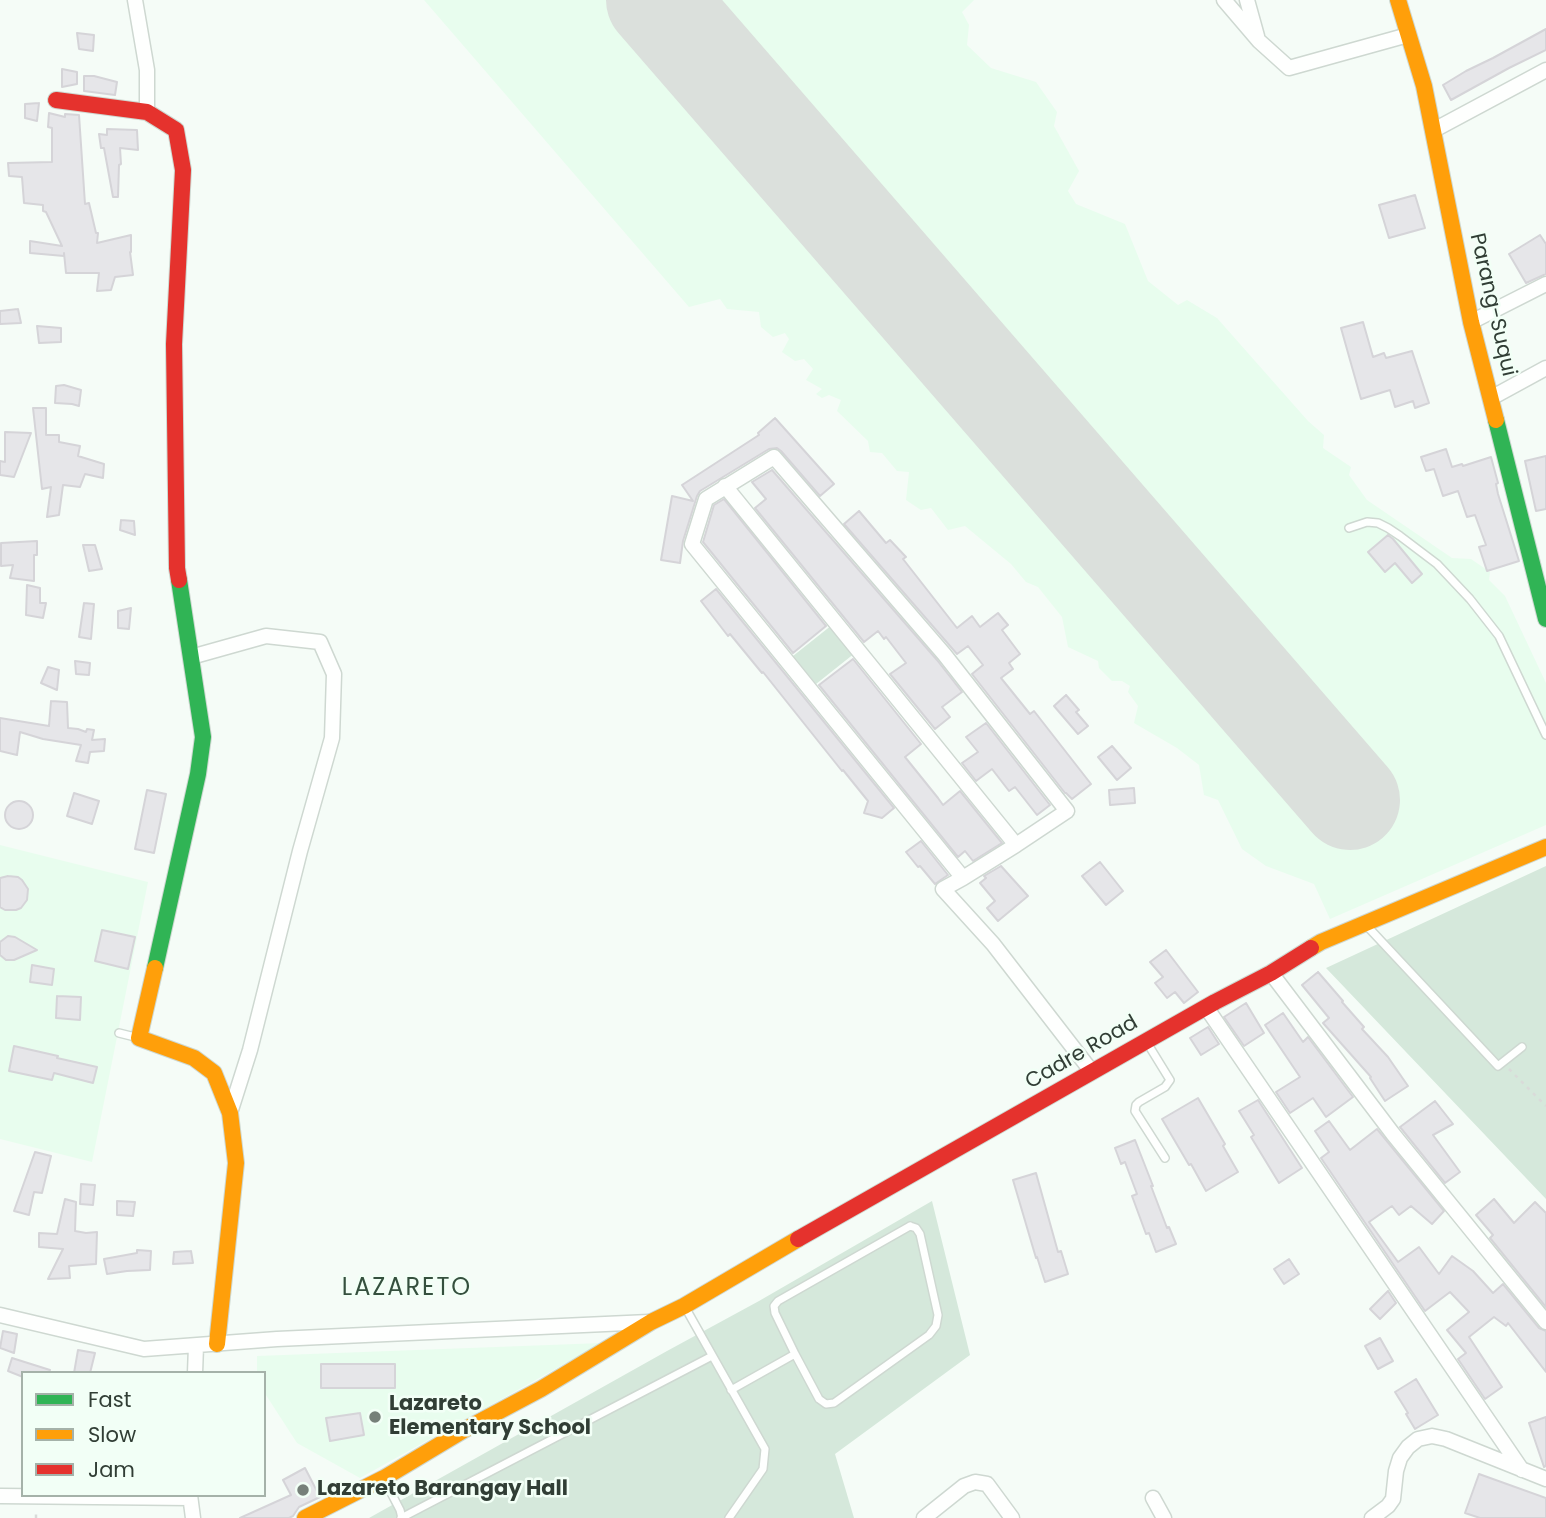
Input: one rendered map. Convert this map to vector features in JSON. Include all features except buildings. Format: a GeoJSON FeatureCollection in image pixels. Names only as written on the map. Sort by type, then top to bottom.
{"type":"FeatureCollection","features":[{"type":"Feature","properties":{"kind":"street"},"geometry":{"type":"LineString","coordinates":[[135,0],[147,69],[147,111]]}},
{"type":"Feature","properties":{"kind":"street"},"geometry":{"type":"LineString","coordinates":[[1224,0],[1259,41],[1289,68],[1408,35]]}},
{"type":"Feature","properties":{"kind":"street"},"geometry":{"type":"LineString","coordinates":[[1247,0],[1259,41]]}},
{"type":"Feature","properties":{"kind":"street","name":"Parang-Suqui"},"geometry":{"type":"LineString","coordinates":[[1398,0],[1424,86],[1471,322],[1546,619]]}},
{"type":"Feature","properties":{"kind":"street"},"geometry":{"type":"LineString","coordinates":[[1434,130],[1546,70]]}},
{"type":"Feature","properties":{"kind":"street"},"geometry":{"type":"LineString","coordinates":[[55,100],[147,111],[176,130],[183,170],[174,345],[177,568],[202,737],[198,774],[139,1038],[194,1058],[214,1073],[230,1113],[236,1163],[217,1344]]}},
{"type":"Feature","properties":{"kind":"street"},"geometry":{"type":"LineString","coordinates":[[1471,322],[1546,284]]}},
{"type":"Feature","properties":{"kind":"street"},"geometry":{"type":"LineString","coordinates":[[1491,398],[1546,369]]}},
{"type":"Feature","properties":{"kind":"street"},"geometry":{"type":"LineString","coordinates":[[963,878],[692,544],[706,499],[774,457],[944,654],[1067,811],[1016,845],[963,878],[943,889],[993,944],[1092,1073]]}},
{"type":"Feature","properties":{"kind":"street"},"geometry":{"type":"LineString","coordinates":[[725,486],[1016,845]]}},
{"type":"Feature","properties":{"kind":"street"},"geometry":{"type":"LineString","coordinates":[[191,657],[266,636],[320,642],[334,674],[332,738],[300,851],[250,1051],[230,1113]]}},
{"type":"Feature","properties":{"kind":"street","name":"Cadre Road"},"geometry":{"type":"LineString","coordinates":[[305,1518],[384,1478],[464,1430],[541,1390],[651,1322],[684,1306],[888,1187],[1271,973],[1321,942],[1546,847]]}},
{"type":"Feature","properties":{"kind":"street"},"geometry":{"type":"LineString","coordinates":[[1271,973],[1393,1134],[1546,1322]]}},
{"type":"Feature","properties":{"kind":"street"},"geometry":{"type":"LineString","coordinates":[[1206,1007],[1522,1470]]}},
{"type":"Feature","properties":{"kind":"street"},"geometry":{"type":"LineString","coordinates":[[0,1315],[144,1349],[277,1339],[651,1322]]}},
{"type":"Feature","properties":{"kind":"street"},"geometry":{"type":"LineString","coordinates":[[195,1371],[196,1346]]}},
{"type":"Feature","properties":{"kind":"street"},"geometry":{"type":"LineString","coordinates":[[1372,1518],[1393,1499],[1400,1458],[1418,1439],[1432,1436],[1446,1439],[1546,1479]]}},
{"type":"Feature","properties":{"kind":"street"},"geometry":{"type":"LineString","coordinates":[[924,1518],[964,1486],[975,1482],[987,1484],[1012,1518]]}},
{"type":"Feature","properties":{"kind":"street"},"geometry":{"type":"LineString","coordinates":[[0,1496],[21,1496]]}},
{"type":"Feature","properties":{"kind":"street"},"geometry":{"type":"LineString","coordinates":[[190,1497],[193,1518]]}},
{"type":"Feature","properties":{"kind":"street"},"geometry":{"type":"LineString","coordinates":[[1153,1498],[1164,1518]]}},
{"type":"Feature","properties":{"kind":"lane"},"geometry":{"type":"LineString","coordinates":[[1349,528],[1367,522],[1388,528],[1437,564],[1471,599],[1499,636],[1546,735]]}},
{"type":"Feature","properties":{"kind":"lane"},"geometry":{"type":"LineString","coordinates":[[1364,923],[1498,1066],[1522,1047]]}},
{"type":"Feature","properties":{"kind":"lane"},"geometry":{"type":"LineString","coordinates":[[119,1033],[139,1038]]}},
{"type":"Feature","properties":{"kind":"lane"},"geometry":{"type":"LineString","coordinates":[[1146,1041],[1170,1080],[1165,1087],[1139,1102],[1135,1111],[1165,1158]]}},
{"type":"Feature","properties":{"kind":"lane"},"geometry":{"type":"LineString","coordinates":[[910,1226],[916,1228],[920,1234],[938,1315],[936,1326],[929,1335],[834,1403],[826,1404],[819,1399],[795,1354],[775,1314],[778,1301],[910,1226]]}},
{"type":"Feature","properties":{"kind":"lane"},"geometry":{"type":"LineString","coordinates":[[684,1306],[765,1450],[763,1469],[729,1518]]}},
{"type":"Feature","properties":{"kind":"lane"},"geometry":{"type":"LineString","coordinates":[[731,1390],[795,1354]]}},
{"type":"Feature","properties":{"kind":"lane"},"geometry":{"type":"LineString","coordinates":[[384,1478],[402,1518],[712,1356]]}},
{"type":"Feature","properties":{"kind":"path"},"geometry":{"type":"LineString","coordinates":[[1502,1062],[1546,1106]]}},
{"type":"Feature","properties":{"kind":"shaded area"},"geometry":{"type":"Polygon","coordinates":[[[424,0],[974,0],[962,12],[969,25],[967,45],[991,68],[1036,82],[1057,112],[1054,126],[1079,171],[1068,191],[1076,204],[1125,224],[1148,281],[1178,305],[1187,300],[1217,318],[1308,421],[1324,435],[1323,448],[1351,467],[1349,475],[1367,500],[1452,558],[1471,559],[1490,572],[1489,580],[1505,596],[1546,683],[1546,825],[1330,919],[1314,884],[1266,866],[1242,849],[1218,800],[1204,795],[1199,765],[1177,748],[1134,723],[1138,706],[1128,692],[1130,686],[1122,681],[1112,681],[1099,668],[1098,661],[1068,647],[1062,617],[1038,587],[1026,582],[1011,564],[965,526],[948,530],[931,508],[921,510],[906,500],[909,472],[897,471],[882,453],[870,452],[868,441],[837,411],[841,400],[829,395],[822,398],[816,394],[822,389],[806,380],[813,369],[804,359],[795,361],[782,352],[789,339],[785,333],[773,337],[761,327],[759,312],[727,309],[720,299],[689,307],[424,0]]]}},
{"type":"Feature","properties":{"kind":"shaded area"},"geometry":{"type":"Polygon","coordinates":[[[832,625],[855,653],[816,684],[793,656],[832,625]]]}},
{"type":"Feature","properties":{"kind":"shaded area"},"geometry":{"type":"Polygon","coordinates":[[[0,845],[148,882],[92,1162],[0,1139],[0,845]]]}},
{"type":"Feature","properties":{"kind":"shaded area"},"geometry":{"type":"Polygon","coordinates":[[[1546,866],[1546,1199],[1326,968],[1546,866]]]}},
{"type":"Feature","properties":{"kind":"shaded area"},"geometry":{"type":"Polygon","coordinates":[[[932,1201],[970,1355],[835,1454],[854,1518],[369,1518],[759,1301],[932,1201]]]}},
{"type":"Feature","properties":{"kind":"shaded area","name":"Lazareto Elementary School"},"geometry":{"type":"Polygon","coordinates":[[[602,1343],[360,1478],[297,1443],[266,1395],[266,1371],[257,1371],[257,1356],[602,1343]]]}},
{"type":"Feature","properties":{"kind":"runway"},"geometry":{"type":"LineString","coordinates":[[656,0],[1350,800]]}},
{"type":"Feature","properties":{"kind":"traffic: fast"},"geometry":{"type":"LineString","coordinates":[[1496,420],[1546,619]]}},
{"type":"Feature","properties":{"kind":"traffic: fast"},"geometry":{"type":"LineString","coordinates":[[155,968],[198,774],[203,737],[179,580]]}},
{"type":"Feature","properties":{"kind":"traffic: slow"},"geometry":{"type":"LineString","coordinates":[[1398,0],[1424,86],[1471,322],[1496,420]]}},
{"type":"Feature","properties":{"kind":"traffic: slow"},"geometry":{"type":"LineString","coordinates":[[1311,948],[1546,847]]}},
{"type":"Feature","properties":{"kind":"traffic: slow"},"geometry":{"type":"LineString","coordinates":[[155,968],[139,1038],[194,1058],[214,1073],[230,1113],[236,1163],[217,1344]]}},
{"type":"Feature","properties":{"kind":"traffic: slow"},"geometry":{"type":"LineString","coordinates":[[305,1518],[384,1478],[798,1239]]}},
{"type":"Feature","properties":{"kind":"traffic: jam"},"geometry":{"type":"LineString","coordinates":[[56,100],[147,112],[176,130],[183,170],[174,344],[179,580]]}},
{"type":"Feature","properties":{"kind":"traffic: jam"},"geometry":{"type":"LineString","coordinates":[[798,1239],[1311,948]]}},
{"type":"Feature","properties":{"kind":"place","name":"Lazareto Elementary School"},"geometry":{"type":"Point","coordinates":[375,1417]}},
{"type":"Feature","properties":{"kind":"place","name":"Lazareto Barangay Hall"},"geometry":{"type":"Point","coordinates":[303,1490]}},
{"type":"Feature","properties":{"kind":"district","name":"LAZARETO"},"geometry":{"type":"Point","coordinates":[407,1289]}}]}
